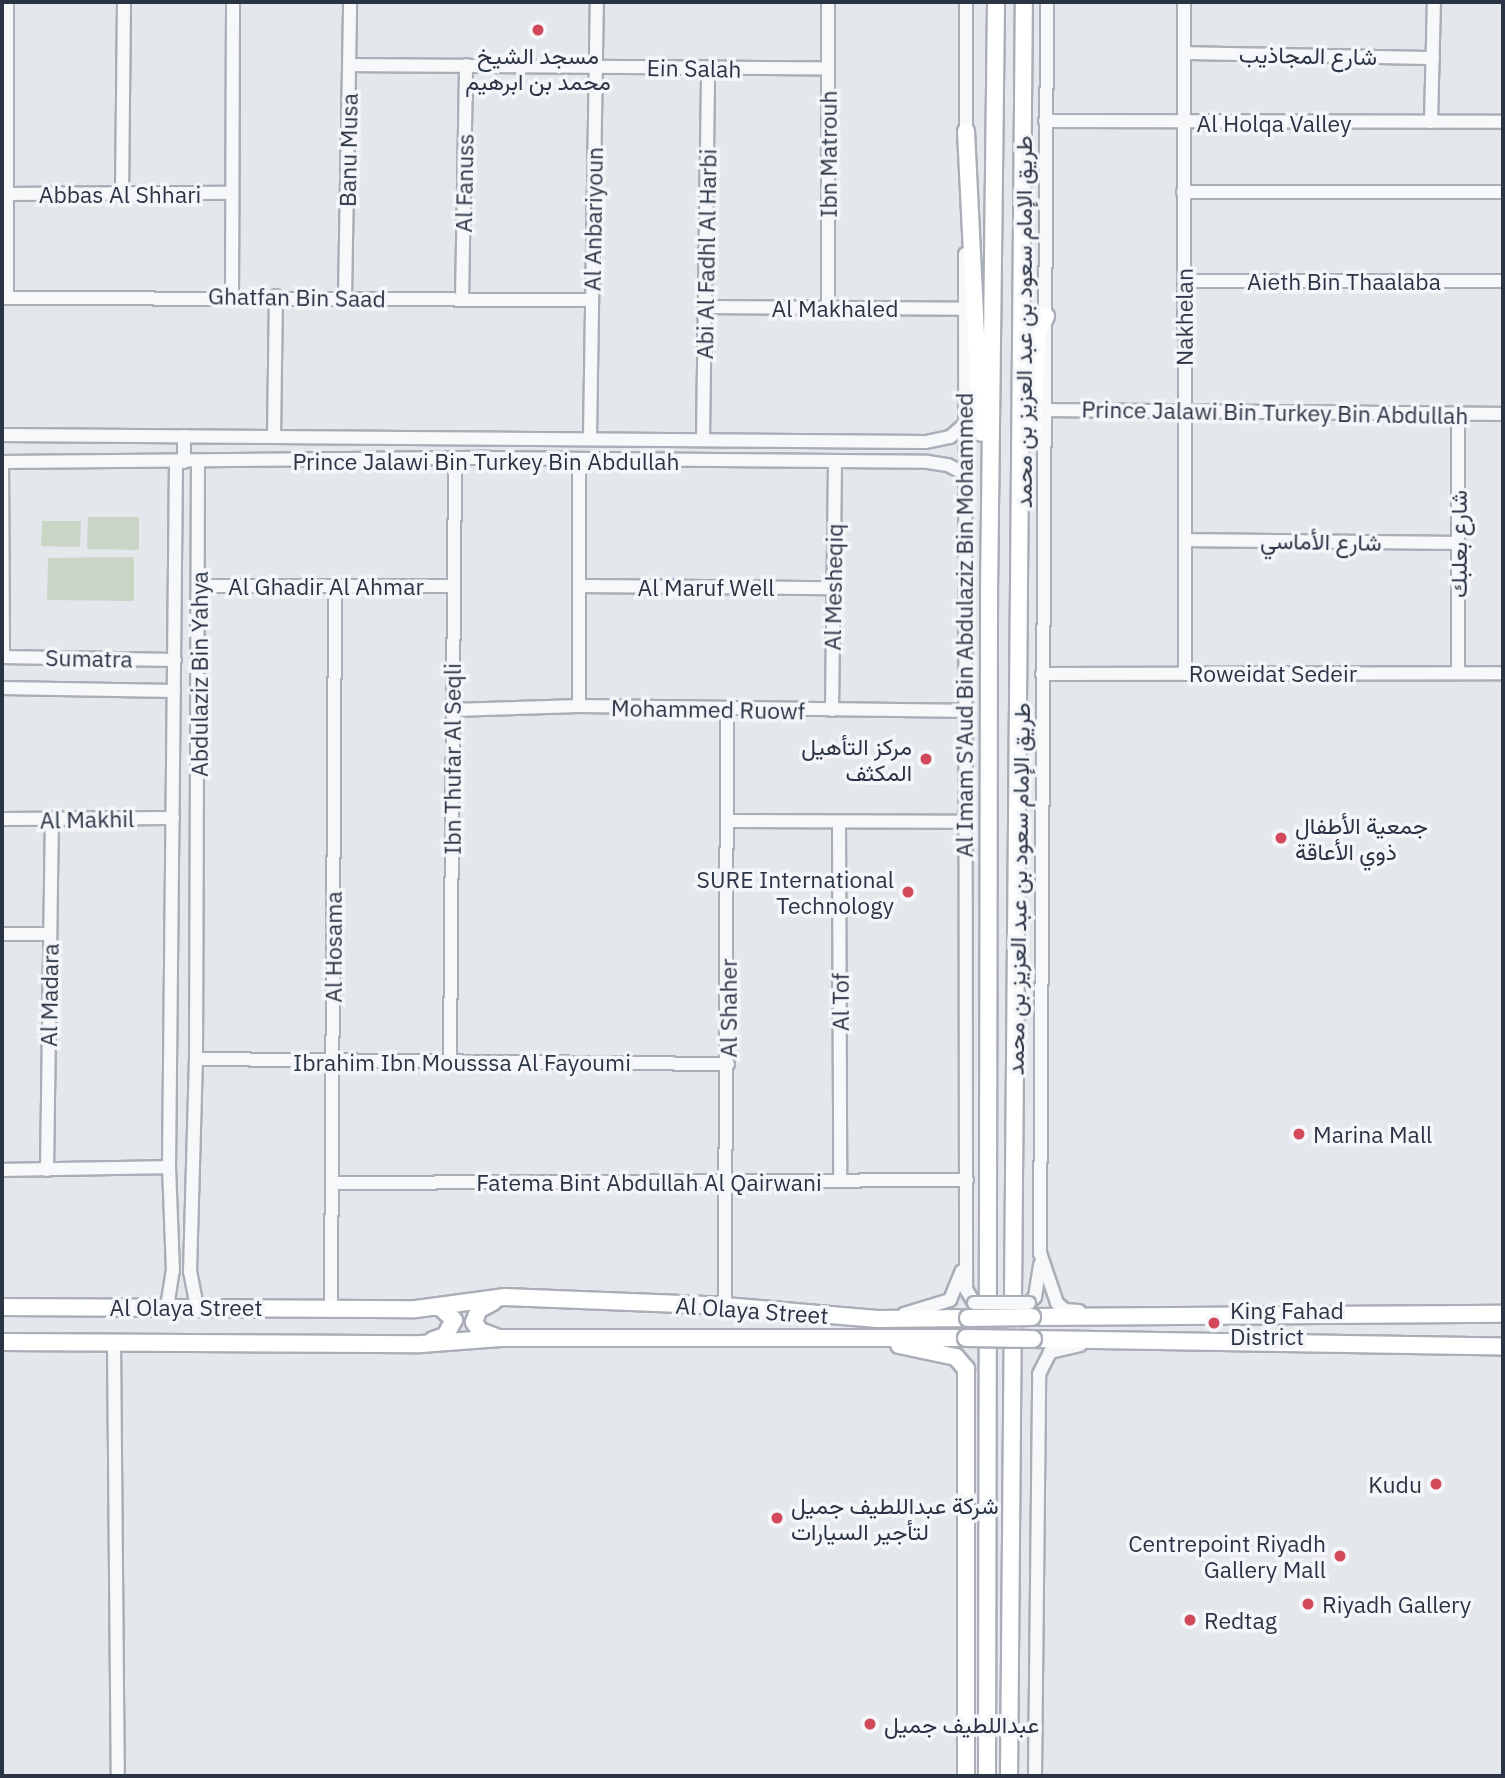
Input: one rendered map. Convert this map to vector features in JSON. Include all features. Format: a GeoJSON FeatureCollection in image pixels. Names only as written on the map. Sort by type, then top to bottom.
{"type":"FeatureCollection","features":[{"type":"Feature","properties":{"kind":"main road","name":"طريق الإمام سعود بن عبد العزيز بن محمد"},"geometry":{"type":"LineString","coordinates":[[987,1776],[989,593],[996,2]]}},
{"type":"Feature","properties":{"kind":"main road","name":"طريق الإمام سعود بن عبد العزيز بن محمد"},"geometry":{"type":"LineString","coordinates":[[1009,1776],[1011,1294],[1023,502],[1024,2]]}},
{"type":"Feature","properties":{"kind":"main road"},"geometry":{"type":"LineString","coordinates":[[966,131],[989,593]]}},
{"type":"Feature","properties":{"kind":"main road"},"geometry":{"type":"LineString","coordinates":[[1023,502],[1032,476],[1037,334],[1045,317]]}},
{"type":"Feature","properties":{"kind":"main road"},"geometry":{"type":"LineString","coordinates":[[501,1338],[480,1331],[474,1322],[479,1309],[505,1297]]}},
{"type":"Feature","properties":{"kind":"main road","name":"Al Olaya Street"},"geometry":{"type":"LineString","coordinates":[[2,1307],[416,1309],[505,1297],[725,1306],[877,1319],[968,1318],[1030,1310],[1122,1315],[1503,1314]]}},
{"type":"Feature","properties":{"kind":"main road"},"geometry":{"type":"LineString","coordinates":[[416,1309],[440,1307],[454,1320],[445,1336],[421,1344]]}},
{"type":"Feature","properties":{"kind":"main road","name":"Al Olaya Street"},"geometry":{"type":"LineString","coordinates":[[2,1342],[421,1344],[501,1338],[966,1338],[1503,1346]]}},
{"type":"Feature","properties":{"kind":"main road"},"geometry":{"type":"LineString","coordinates":[[873,1339],[942,1352],[956,1357],[966,1369],[966,1776]]}},
{"type":"Feature","properties":{"kind":"street"},"geometry":{"type":"LineString","coordinates":[[4,298],[8,194],[7,2]]}},
{"type":"Feature","properties":{"kind":"street"},"geometry":{"type":"LineString","coordinates":[[122,194],[124,2]]}},
{"type":"Feature","properties":{"kind":"street"},"geometry":{"type":"LineString","coordinates":[[232,296],[233,2]]}},
{"type":"Feature","properties":{"kind":"street","name":"Banu Musa"},"geometry":{"type":"LineString","coordinates":[[345,297],[350,2]]}},
{"type":"Feature","properties":{"kind":"street","name":"Al Anbariyoun"},"geometry":{"type":"LineString","coordinates":[[590,437],[597,2]]}},
{"type":"Feature","properties":{"kind":"street","name":"Ibn Matrouh"},"geometry":{"type":"LineString","coordinates":[[828,2],[828,307]]}},
{"type":"Feature","properties":{"kind":"street","name":"Al Imam S'Aud Bin Abdulaziz Bin Mohammed"},"geometry":{"type":"LineString","coordinates":[[966,2],[964,425],[967,475],[963,822],[968,1247],[966,1290],[974,1303],[1030,1310]]}},
{"type":"Feature","properties":{"kind":"street"},"geometry":{"type":"LineString","coordinates":[[1030,1310],[1038,1285],[1040,1253],[1047,2]]}},
{"type":"Feature","properties":{"kind":"street","name":"Nakhelan"},"geometry":{"type":"LineString","coordinates":[[1184,2],[1185,674]]}},
{"type":"Feature","properties":{"kind":"street"},"geometry":{"type":"LineString","coordinates":[[1431,122],[1434,2]]}},
{"type":"Feature","properties":{"kind":"street","name":"شارع المجاذيب"},"geometry":{"type":"LineString","coordinates":[[1184,53],[1433,58]]}},
{"type":"Feature","properties":{"kind":"street","name":"Ein Salah"},"geometry":{"type":"LineString","coordinates":[[349,65],[828,68]]}},
{"type":"Feature","properties":{"kind":"street","name":"Al Fanuss"},"geometry":{"type":"LineString","coordinates":[[462,300],[467,65]]}},
{"type":"Feature","properties":{"kind":"street","name":"Abi Al Fadhl Al Harbi"},"geometry":{"type":"LineString","coordinates":[[703,439],[708,69]]}},
{"type":"Feature","properties":{"kind":"street","name":"Al Holqa Valley"},"geometry":{"type":"LineString","coordinates":[[1045,121],[1183,124],[1503,122]]}},
{"type":"Feature","properties":{"kind":"street"},"geometry":{"type":"LineString","coordinates":[[1183,192],[1503,192]]}},
{"type":"Feature","properties":{"kind":"street","name":"Abbas Al Shhari"},"geometry":{"type":"LineString","coordinates":[[8,194],[232,193]]}},
{"type":"Feature","properties":{"kind":"street","name":"Aieth Bin Thaalaba"},"geometry":{"type":"LineString","coordinates":[[1184,281],[1503,281]]}},
{"type":"Feature","properties":{"kind":"street"},"geometry":{"type":"LineString","coordinates":[[274,437],[276,296]]}},
{"type":"Feature","properties":{"kind":"street","name":"Ghatfan Bin Saad"},"geometry":{"type":"LineString","coordinates":[[4,298],[276,296],[592,300]]}},
{"type":"Feature","properties":{"kind":"street","name":"Al Makhaled"},"geometry":{"type":"LineString","coordinates":[[706,307],[964,309]]}},
{"type":"Feature","properties":{"kind":"street","name":"Prince Jalawi Bin Turkey Bin Abdullah"},"geometry":{"type":"LineString","coordinates":[[1046,410],[1503,414]]}},
{"type":"Feature","properties":{"kind":"street","name":"شارع بعلبك"},"geometry":{"type":"LineString","coordinates":[[1458,415],[1458,672]]}},
{"type":"Feature","properties":{"kind":"street","name":"Prince Jalawi Bin Turkey Bin Abdullah"},"geometry":{"type":"LineString","coordinates":[[2,435],[489,440],[590,437],[926,442],[950,437],[964,425]]}},
{"type":"Feature","properties":{"kind":"street","name":"Abdulaziz Bin Yahya"},"geometry":{"type":"LineString","coordinates":[[167,1307],[173,1271],[169,1167],[174,691],[180,463],[184,436]]}},
{"type":"Feature","properties":{"kind":"street"},"geometry":{"type":"LineString","coordinates":[[507,459],[508,439]]}},
{"type":"Feature","properties":{"kind":"street"},"geometry":{"type":"LineString","coordinates":[[489,440],[489,458]]}},
{"type":"Feature","properties":{"kind":"street"},"geometry":{"type":"LineString","coordinates":[[926,442],[940,448],[937,458],[928,462]]}},
{"type":"Feature","properties":{"kind":"street","name":"Ibn Thufar Al Seqli"},"geometry":{"type":"LineString","coordinates":[[450,1060],[455,458]]}},
{"type":"Feature","properties":{"kind":"street","name":"Prince Jalawi Bin Turkey Bin Abdullah"},"geometry":{"type":"LineString","coordinates":[[2,462],[180,463],[489,458],[579,461],[928,462],[948,465],[967,475]]}},
{"type":"Feature","properties":{"kind":"street"},"geometry":{"type":"LineString","coordinates":[[579,461],[579,706]]}},
{"type":"Feature","properties":{"kind":"street"},"geometry":{"type":"LineString","coordinates":[[2,462],[2,656]]}},
{"type":"Feature","properties":{"kind":"street","name":"Abdulaziz Bin Yahya"},"geometry":{"type":"LineString","coordinates":[[197,1307],[190,1272],[196,1059],[200,586],[198,462]]}},
{"type":"Feature","properties":{"kind":"street","name":"Al Mesheqiq"},"geometry":{"type":"LineString","coordinates":[[832,710],[831,588],[835,463]]}},
{"type":"Feature","properties":{"kind":"street","name":"شارع الأماسي"},"geometry":{"type":"LineString","coordinates":[[1185,540],[1457,542]]}},
{"type":"Feature","properties":{"kind":"street","name":"Al Ghadir Al Ahmar"},"geometry":{"type":"LineString","coordinates":[[200,586],[453,586]]}},
{"type":"Feature","properties":{"kind":"street","name":"Al Hosama"},"geometry":{"type":"LineString","coordinates":[[331,1308],[335,586]]}},
{"type":"Feature","properties":{"kind":"street","name":"Al Maruf Well"},"geometry":{"type":"LineString","coordinates":[[580,586],[831,588]]}},
{"type":"Feature","properties":{"kind":"street","name":"Sumatra"},"geometry":{"type":"LineString","coordinates":[[2,656],[175,660]]}},
{"type":"Feature","properties":{"kind":"street","name":"Roweidat Sedeir"},"geometry":{"type":"LineString","coordinates":[[1042,674],[1503,673]]}},
{"type":"Feature","properties":{"kind":"street","name":"Sumatra"},"geometry":{"type":"LineString","coordinates":[[2,688],[174,691]]}},
{"type":"Feature","properties":{"kind":"street","name":"Mohammed Ruowf"},"geometry":{"type":"LineString","coordinates":[[453,710],[579,706],[727,711],[964,711]]}},
{"type":"Feature","properties":{"kind":"street","name":"Al Shaher"},"geometry":{"type":"LineString","coordinates":[[725,1306],[729,821],[727,711]]}},
{"type":"Feature","properties":{"kind":"street","name":"Al Makhil"},"geometry":{"type":"LineString","coordinates":[[2,819],[173,818]]}},
{"type":"Feature","properties":{"kind":"street","name":"Al Madara"},"geometry":{"type":"LineString","coordinates":[[47,1170],[52,820]]}},
{"type":"Feature","properties":{"kind":"street"},"geometry":{"type":"LineString","coordinates":[[729,821],[839,824],[963,822]]}},
{"type":"Feature","properties":{"kind":"street","name":"Al Tof"},"geometry":{"type":"LineString","coordinates":[[839,824],[840,1181]]}},
{"type":"Feature","properties":{"kind":"street"},"geometry":{"type":"LineString","coordinates":[[173,886],[197,887]]}},
{"type":"Feature","properties":{"kind":"street"},"geometry":{"type":"LineString","coordinates":[[2,934],[50,934]]}},
{"type":"Feature","properties":{"kind":"street","name":"Ibrahim Ibn Mousssa Al Fayoumi"},"geometry":{"type":"LineString","coordinates":[[196,1059],[728,1064]]}},
{"type":"Feature","properties":{"kind":"street"},"geometry":{"type":"LineString","coordinates":[[2,1170],[169,1167]]}},
{"type":"Feature","properties":{"kind":"street","name":"Fatema Bint Abdullah Al Qairwani"},"geometry":{"type":"LineString","coordinates":[[332,1183],[967,1180]]}},
{"type":"Feature","properties":{"kind":"street"},"geometry":{"type":"LineString","coordinates":[[877,1319],[937,1307],[950,1300],[968,1247]]}},
{"type":"Feature","properties":{"kind":"street"},"geometry":{"type":"LineString","coordinates":[[1040,1253],[1052,1295],[1065,1310],[1122,1315]]}},
{"type":"Feature","properties":{"kind":"street"},"geometry":{"type":"LineString","coordinates":[[173,1271],[190,1272]]}},
{"type":"Feature","properties":{"kind":"street"},"geometry":{"type":"LineString","coordinates":[[1035,1776],[1040,1374],[1050,1352],[1116,1340]]}},
{"type":"Feature","properties":{"kind":"street"},"geometry":{"type":"LineString","coordinates":[[114,1342],[118,1776]]}},
{"type":"Feature","properties":{"kind":"green space"},"geometry":{"type":"Polygon","coordinates":[[[88,517],[139,517],[139,550],[87,549],[88,517]]]}},
{"type":"Feature","properties":{"kind":"green space"},"geometry":{"type":"Polygon","coordinates":[[[42,521],[81,521],[80,547],[41,546],[42,521]]]}},
{"type":"Feature","properties":{"kind":"green space"},"geometry":{"type":"Polygon","coordinates":[[[134,557],[134,601],[47,600],[48,558],[134,557]]]}},
{"type":"Feature","properties":{"kind":"place","name":"مسجد الشيخ محمد بن ابرهيم"},"geometry":{"type":"Point","coordinates":[538,30]}},
{"type":"Feature","properties":{"kind":"place","name":"مركز التأهيل المكثف"},"geometry":{"type":"Point","coordinates":[926,759]}},
{"type":"Feature","properties":{"kind":"place","name":"جمعية الأطفال ذوي الأعاقة"},"geometry":{"type":"Point","coordinates":[1281,838]}},
{"type":"Feature","properties":{"kind":"place","name":"SURE International Technology"},"geometry":{"type":"Point","coordinates":[908,892]}},
{"type":"Feature","properties":{"kind":"place","name":"Marina Mall"},"geometry":{"type":"Point","coordinates":[1299,1134]}},
{"type":"Feature","properties":{"kind":"place","name":"King Fahad District"},"geometry":{"type":"Point","coordinates":[1214,1323]}},
{"type":"Feature","properties":{"kind":"place","name":"Kudu"},"geometry":{"type":"Point","coordinates":[1436,1484]}},
{"type":"Feature","properties":{"kind":"place","name":"شركة عبداللطيف جميل لتأجير السيارات"},"geometry":{"type":"Point","coordinates":[777,1518]}},
{"type":"Feature","properties":{"kind":"place","name":"Centrepoint Riyadh Gallery Mall"},"geometry":{"type":"Point","coordinates":[1340,1556]}},
{"type":"Feature","properties":{"kind":"place","name":"Riyadh Gallery"},"geometry":{"type":"Point","coordinates":[1308,1604]}},
{"type":"Feature","properties":{"kind":"place","name":"Redtag"},"geometry":{"type":"Point","coordinates":[1190,1620]}},
{"type":"Feature","properties":{"kind":"place","name":"عبداللطيف جميل"},"geometry":{"type":"Point","coordinates":[870,1724]}}]}
